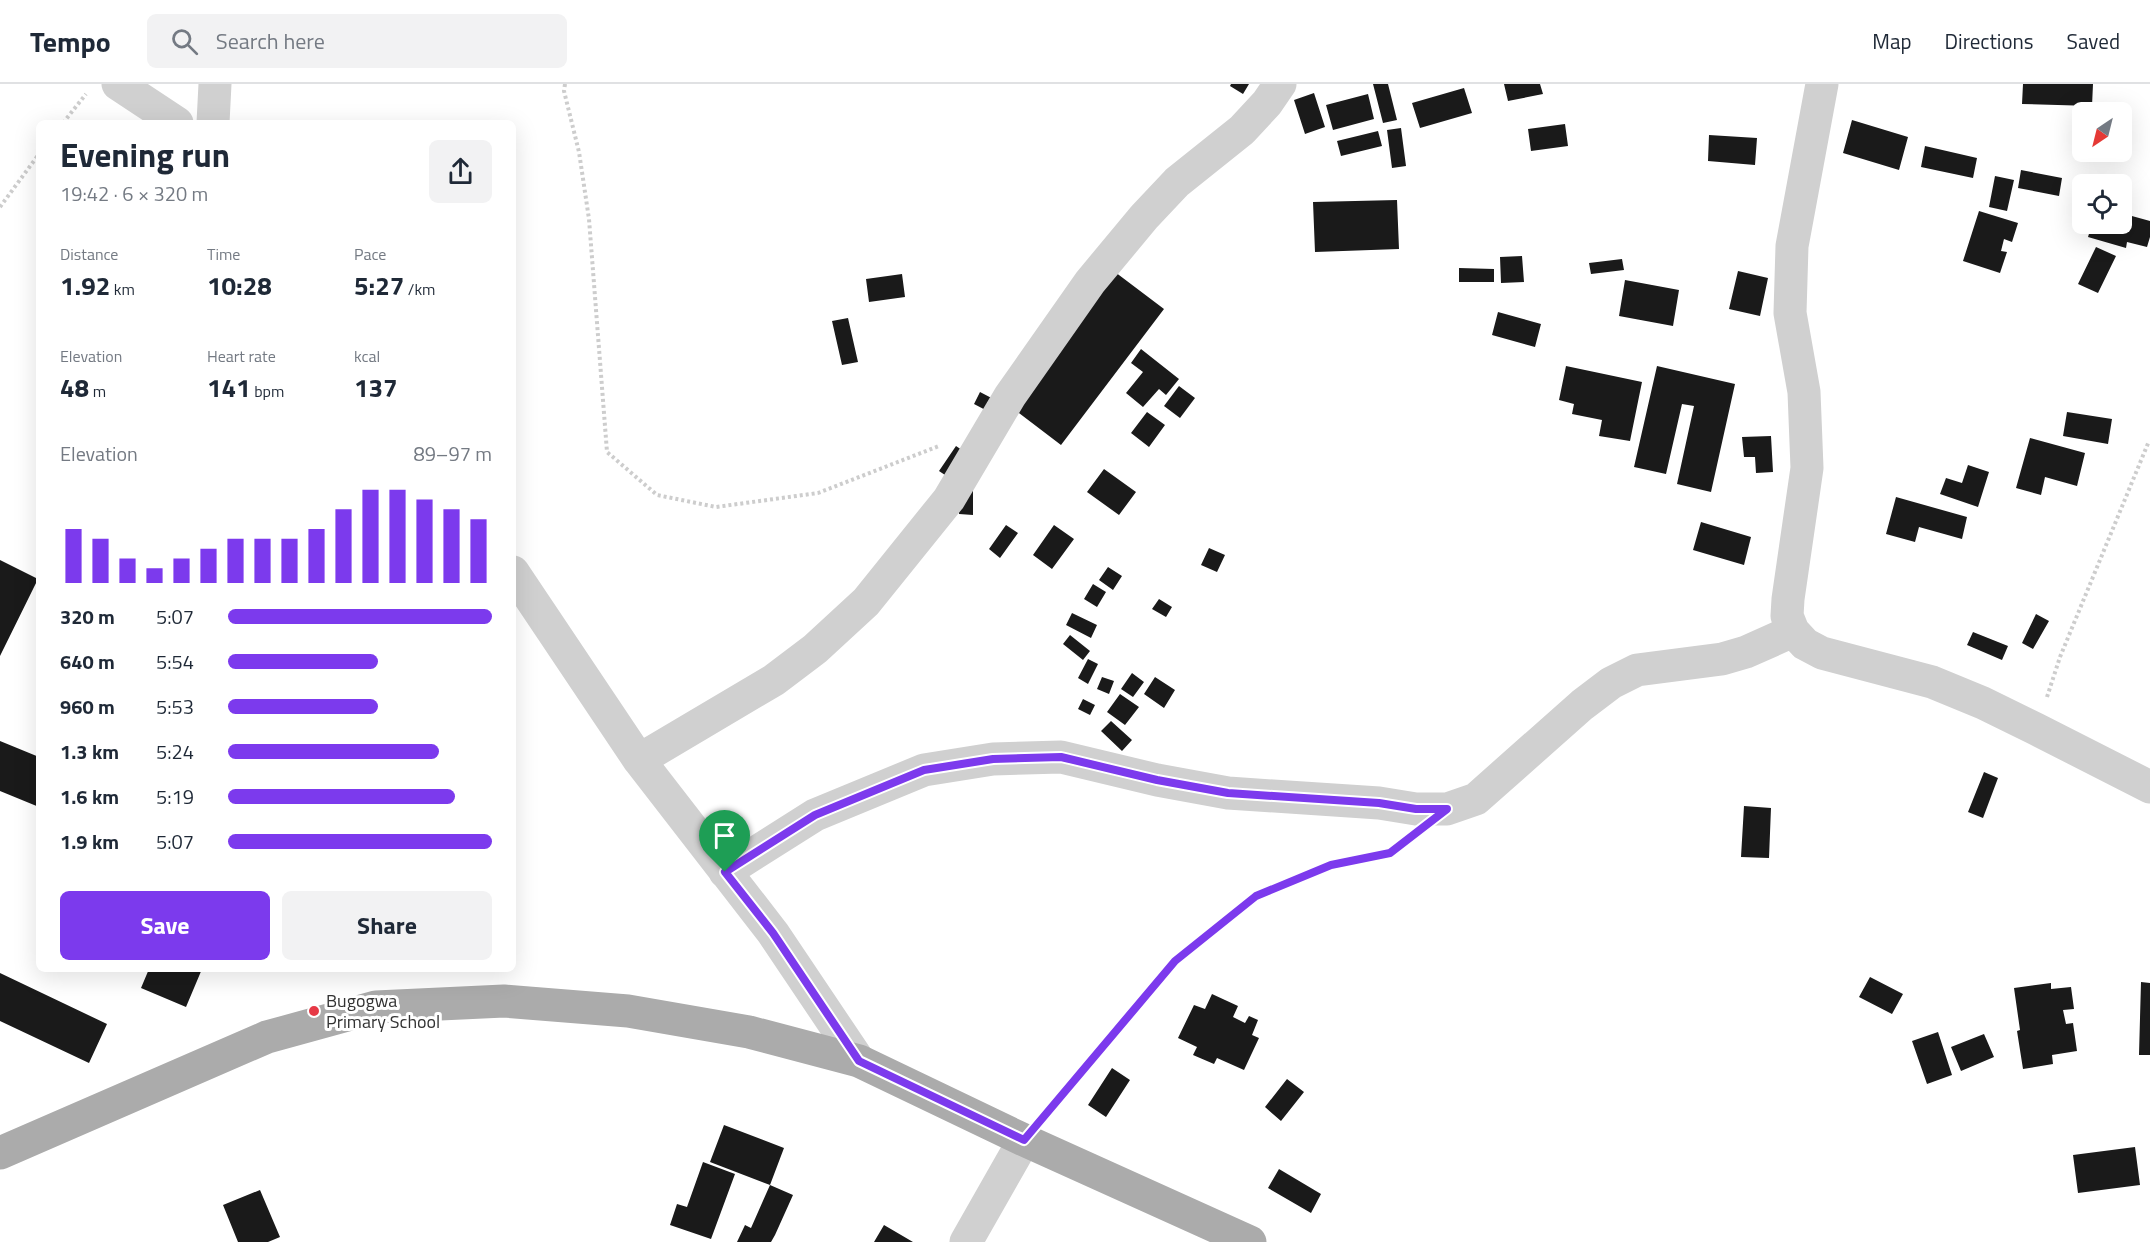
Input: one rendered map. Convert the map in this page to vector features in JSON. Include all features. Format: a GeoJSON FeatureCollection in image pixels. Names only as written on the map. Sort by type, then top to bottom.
{"type":"FeatureCollection","features":[{"type":"Feature","properties":{"kind":"main road"},"geometry":{"type":"LineString","coordinates":[[0,1153],[267,1037],[376,1007],[504,1001],[628,1011],[748,1032],[859,1061],[1024,1140],[1250,1242]]}},
{"type":"Feature","properties":{"kind":"street"},"geometry":{"type":"LineString","coordinates":[[213,120],[215,84]]}},
{"type":"Feature","properties":{"kind":"street"},"geometry":{"type":"LineString","coordinates":[[639,760],[774,680],[815,649],[866,602],[950,499],[1010,396],[1090,282],[1144,217],[1177,182],[1242,130],[1267,103],[1280,84]]}},
{"type":"Feature","properties":{"kind":"street"},"geometry":{"type":"LineString","coordinates":[[1822,84],[1792,246],[1790,314],[1804,392],[1807,468],[1788,599],[1787,616],[1792,631],[1805,644],[1822,653],[1932,682],[2036,729],[2150,787]]}},
{"type":"Feature","properties":{"kind":"street"},"geometry":{"type":"LineString","coordinates":[[103,88],[171,120]]}},
{"type":"Feature","properties":{"kind":"street"},"geometry":{"type":"LineString","coordinates":[[516,576],[639,760],[773,933],[859,1061]]}},
{"type":"Feature","properties":{"kind":"street"},"geometry":{"type":"LineString","coordinates":[[725,872],[815,815],[924,770],[993,759],[1061,757],[1157,780],[1228,793],[1379,803],[1416,809],[1447,809],[1476,799],[1611,682],[1637,670],[1722,659],[1746,652],[1792,631]]}},
{"type":"Feature","properties":{"kind":"street"},"geometry":{"type":"LineString","coordinates":[[966,1242],[1024,1140]]}},
{"type":"Feature","properties":{"kind":"path"},"geometry":{"type":"LineString","coordinates":[[566,84],[564,91],[579,152],[589,219],[607,452],[657,495],[716,507],[818,494],[991,428]]}},
{"type":"Feature","properties":{"kind":"path"},"geometry":{"type":"LineString","coordinates":[[66,120],[103,88]]}},
{"type":"Feature","properties":{"kind":"path"},"geometry":{"type":"LineString","coordinates":[[0,207],[36,158]]}},
{"type":"Feature","properties":{"kind":"path"},"geometry":{"type":"LineString","coordinates":[[2036,729],[2060,657],[2149,441]]}},
{"type":"Feature","properties":{"kind":"path"},"geometry":{"type":"LineString","coordinates":[[1024,1140],[1175,961],[1256,896],[1331,865],[1390,853],[1447,809]]}},
{"type":"Feature","properties":{"kind":"building"},"geometry":{"type":"Polygon","coordinates":[[[1231,84],[1249,84],[1243,94],[1230,86],[1231,84]]]}},
{"type":"Feature","properties":{"kind":"building"},"geometry":{"type":"Polygon","coordinates":[[[1373,84],[1388,84],[1397,120],[1383,123],[1373,84]]]}},
{"type":"Feature","properties":{"kind":"building"},"geometry":{"type":"Polygon","coordinates":[[[1504,84],[1540,84],[1543,94],[1508,101],[1504,84]]]}},
{"type":"Feature","properties":{"kind":"building"},"geometry":{"type":"Polygon","coordinates":[[[2023,84],[2093,84],[2092,102],[2072,102],[2072,105],[2022,104],[2023,84]]]}},
{"type":"Feature","properties":{"kind":"building"},"geometry":{"type":"Polygon","coordinates":[[[1464,88],[1472,113],[1420,128],[1412,103],[1464,88]]]}},
{"type":"Feature","properties":{"kind":"building"},"geometry":{"type":"Polygon","coordinates":[[[1314,93],[1325,127],[1305,134],[1294,100],[1314,93]]]}},
{"type":"Feature","properties":{"kind":"building"},"geometry":{"type":"Polygon","coordinates":[[[1368,94],[1374,119],[1333,130],[1326,105],[1368,94]]]}},
{"type":"Feature","properties":{"kind":"building"},"geometry":{"type":"Polygon","coordinates":[[[1852,120],[1908,137],[1899,170],[1843,153],[1852,120]]]}},
{"type":"Feature","properties":{"kind":"building"},"geometry":{"type":"Polygon","coordinates":[[[1565,124],[1568,146],[1531,151],[1528,129],[1565,124]]]}},
{"type":"Feature","properties":{"kind":"building"},"geometry":{"type":"Polygon","coordinates":[[[1401,128],[1406,166],[1392,168],[1387,130],[1401,128]]]}},
{"type":"Feature","properties":{"kind":"building"},"geometry":{"type":"Polygon","coordinates":[[[1378,131],[1382,146],[1341,156],[1337,141],[1378,131]]]}},
{"type":"Feature","properties":{"kind":"building"},"geometry":{"type":"Polygon","coordinates":[[[1709,135],[1757,138],[1755,165],[1708,161],[1709,135]]]}},
{"type":"Feature","properties":{"kind":"building"},"geometry":{"type":"Polygon","coordinates":[[[1925,146],[1977,158],[1973,178],[1921,167],[1925,146]]]}},
{"type":"Feature","properties":{"kind":"building"},"geometry":{"type":"Polygon","coordinates":[[[2021,170],[2062,178],[2059,196],[2018,188],[2021,170]]]}},
{"type":"Feature","properties":{"kind":"building"},"geometry":{"type":"Polygon","coordinates":[[[1995,176],[2014,180],[2007,211],[1989,207],[1995,176]]]}},
{"type":"Feature","properties":{"kind":"building"},"geometry":{"type":"Polygon","coordinates":[[[1397,200],[1399,249],[1315,252],[1313,202],[1397,200]]]}},
{"type":"Feature","properties":{"kind":"building"},"geometry":{"type":"Polygon","coordinates":[[[1979,211],[2018,223],[2012,242],[2004,239],[2001,251],[2007,252],[2000,273],[1963,261],[1979,211]]]}},
{"type":"Feature","properties":{"kind":"building"},"geometry":{"type":"Polygon","coordinates":[[[2132,216],[2150,221],[2150,237],[2147,247],[2127,242],[2126,248],[2088,237],[2089,234],[2132,234],[2132,216]]]}},
{"type":"Feature","properties":{"kind":"building"},"geometry":{"type":"Polygon","coordinates":[[[2096,247],[2116,256],[2098,293],[2078,284],[2096,247]]]}},
{"type":"Feature","properties":{"kind":"building"},"geometry":{"type":"Polygon","coordinates":[[[1522,256],[1524,282],[1501,283],[1500,257],[1522,256]]]}},
{"type":"Feature","properties":{"kind":"building"},"geometry":{"type":"Polygon","coordinates":[[[1622,259],[1624,270],[1591,274],[1589,263],[1622,259]]]}},
{"type":"Feature","properties":{"kind":"building"},"geometry":{"type":"Polygon","coordinates":[[[1459,268],[1494,269],[1494,282],[1459,282],[1459,268]]]}},
{"type":"Feature","properties":{"kind":"building"},"geometry":{"type":"Polygon","coordinates":[[[1738,271],[1768,278],[1760,316],[1729,309],[1738,271]]]}},
{"type":"Feature","properties":{"kind":"building"},"geometry":{"type":"Polygon","coordinates":[[[1115,272],[1164,309],[1061,445],[1011,407],[1115,272]]]}},
{"type":"Feature","properties":{"kind":"building"},"geometry":{"type":"Polygon","coordinates":[[[902,274],[905,297],[869,302],[866,279],[902,274]]]}},
{"type":"Feature","properties":{"kind":"building"},"geometry":{"type":"Polygon","coordinates":[[[1625,280],[1679,290],[1673,326],[1619,316],[1625,280]]]}},
{"type":"Feature","properties":{"kind":"building"},"geometry":{"type":"Polygon","coordinates":[[[1498,312],[1541,324],[1535,347],[1492,335],[1498,312]]]}},
{"type":"Feature","properties":{"kind":"building"},"geometry":{"type":"Polygon","coordinates":[[[848,318],[858,362],[842,365],[832,321],[848,318]]]}},
{"type":"Feature","properties":{"kind":"building"},"geometry":{"type":"Polygon","coordinates":[[[1141,349],[1179,379],[1166,395],[1159,389],[1143,407],[1126,393],[1143,372],[1131,363],[1141,349]]]}},
{"type":"Feature","properties":{"kind":"building"},"geometry":{"type":"Polygon","coordinates":[[[1566,366],[1642,382],[1630,441],[1599,436],[1602,420],[1572,414],[1574,404],[1559,400],[1566,366]]]}},
{"type":"Feature","properties":{"kind":"building"},"geometry":{"type":"Polygon","coordinates":[[[1657,366],[1735,384],[1711,492],[1677,484],[1694,406],[1682,404],[1666,474],[1634,467],[1657,366]]]}},
{"type":"Feature","properties":{"kind":"building"},"geometry":{"type":"Polygon","coordinates":[[[1179,386],[1195,398],[1180,418],[1164,406],[1179,386]]]}},
{"type":"Feature","properties":{"kind":"building"},"geometry":{"type":"Polygon","coordinates":[[[980,392],[1003,404],[997,416],[974,404],[980,392]]]}},
{"type":"Feature","properties":{"kind":"building"},"geometry":{"type":"Polygon","coordinates":[[[1147,412],[1165,425],[1149,447],[1131,433],[1147,412]]]}},
{"type":"Feature","properties":{"kind":"building"},"geometry":{"type":"Polygon","coordinates":[[[2067,412],[2112,419],[2108,444],[2063,436],[2067,412]]]}},
{"type":"Feature","properties":{"kind":"building"},"geometry":{"type":"Polygon","coordinates":[[[1771,436],[1773,472],[1756,473],[1755,457],[1744,457],[1742,437],[1771,436]]]}},
{"type":"Feature","properties":{"kind":"building"},"geometry":{"type":"Polygon","coordinates":[[[2030,438],[2085,453],[2077,486],[2045,477],[2041,495],[2016,488],[2030,438]]]}},
{"type":"Feature","properties":{"kind":"building"},"geometry":{"type":"Polygon","coordinates":[[[956,446],[971,456],[954,481],[939,471],[956,446]]]}},
{"type":"Feature","properties":{"kind":"building"},"geometry":{"type":"Polygon","coordinates":[[[1968,465],[1989,472],[1978,507],[1940,494],[1946,478],[1962,483],[1968,465]]]}},
{"type":"Feature","properties":{"kind":"building"},"geometry":{"type":"Polygon","coordinates":[[[1104,469],[1136,492],[1119,515],[1087,492],[1104,469]]]}},
{"type":"Feature","properties":{"kind":"building"},"geometry":{"type":"Polygon","coordinates":[[[959,482],[973,482],[973,515],[959,514],[959,482]]]}},
{"type":"Feature","properties":{"kind":"building"},"geometry":{"type":"Polygon","coordinates":[[[1896,497],[1967,517],[1962,539],[1919,527],[1915,542],[1886,534],[1896,497]]]}},
{"type":"Feature","properties":{"kind":"building"},"geometry":{"type":"Polygon","coordinates":[[[1701,522],[1751,537],[1744,565],[1693,550],[1701,522]]]}},
{"type":"Feature","properties":{"kind":"building"},"geometry":{"type":"Polygon","coordinates":[[[1006,525],[1018,533],[1000,558],[989,549],[1006,525]]]}},
{"type":"Feature","properties":{"kind":"building"},"geometry":{"type":"Polygon","coordinates":[[[1054,525],[1074,539],[1052,569],[1033,555],[1054,525]]]}},
{"type":"Feature","properties":{"kind":"building"},"geometry":{"type":"Polygon","coordinates":[[[1209,548],[1225,555],[1217,572],[1201,565],[1209,548]]]}},
{"type":"Feature","properties":{"kind":"building"},"geometry":{"type":"Polygon","coordinates":[[[0,560],[36,578],[36,583],[0,656],[0,560]]]}},
{"type":"Feature","properties":{"kind":"building"},"geometry":{"type":"Polygon","coordinates":[[[1108,567],[1122,576],[1113,590],[1099,580],[1108,567]]]}},
{"type":"Feature","properties":{"kind":"building"},"geometry":{"type":"Polygon","coordinates":[[[1093,584],[1106,592],[1097,607],[1084,599],[1093,584]]]}},
{"type":"Feature","properties":{"kind":"building"},"geometry":{"type":"Polygon","coordinates":[[[1159,599],[1172,607],[1166,617],[1152,609],[1159,599]]]}},
{"type":"Feature","properties":{"kind":"building"},"geometry":{"type":"Polygon","coordinates":[[[1072,613],[1097,625],[1091,638],[1066,625],[1072,613]]]}},
{"type":"Feature","properties":{"kind":"building"},"geometry":{"type":"Polygon","coordinates":[[[2036,614],[2049,621],[2033,649],[2022,643],[2036,614]]]}},
{"type":"Feature","properties":{"kind":"building"},"geometry":{"type":"Polygon","coordinates":[[[1973,632],[2008,646],[2002,660],[1967,645],[1973,632]]]}},
{"type":"Feature","properties":{"kind":"building"},"geometry":{"type":"Polygon","coordinates":[[[1070,635],[1090,651],[1083,660],[1063,644],[1070,635]]]}},
{"type":"Feature","properties":{"kind":"building"},"geometry":{"type":"Polygon","coordinates":[[[1088,659],[1098,664],[1088,684],[1078,678],[1088,659]]]}},
{"type":"Feature","properties":{"kind":"building"},"geometry":{"type":"Polygon","coordinates":[[[1132,673],[1144,682],[1133,697],[1121,689],[1132,673]]]}},
{"type":"Feature","properties":{"kind":"building"},"geometry":{"type":"Polygon","coordinates":[[[1102,677],[1114,681],[1109,694],[1097,689],[1102,677]]]}},
{"type":"Feature","properties":{"kind":"building"},"geometry":{"type":"Polygon","coordinates":[[[1155,677],[1175,690],[1164,708],[1144,694],[1155,677]]]}},
{"type":"Feature","properties":{"kind":"building"},"geometry":{"type":"Polygon","coordinates":[[[1120,694],[1139,707],[1125,725],[1107,712],[1120,694]]]}},
{"type":"Feature","properties":{"kind":"building"},"geometry":{"type":"Polygon","coordinates":[[[1083,699],[1095,705],[1090,715],[1078,709],[1083,699]]]}},
{"type":"Feature","properties":{"kind":"building"},"geometry":{"type":"Polygon","coordinates":[[[1111,721],[1132,740],[1122,751],[1101,731],[1111,721]]]}},
{"type":"Feature","properties":{"kind":"building"},"geometry":{"type":"Polygon","coordinates":[[[0,741],[36,756],[36,806],[0,791],[0,741]]]}},
{"type":"Feature","properties":{"kind":"building"},"geometry":{"type":"Polygon","coordinates":[[[1984,772],[1998,778],[1983,818],[1968,812],[1984,772]]]}},
{"type":"Feature","properties":{"kind":"building"},"geometry":{"type":"Polygon","coordinates":[[[1744,806],[1771,808],[1769,858],[1741,857],[1744,806]]]}},
{"type":"Feature","properties":{"kind":"building"},"geometry":{"type":"Polygon","coordinates":[[[148,972],[201,972],[186,1007],[141,988],[148,972]]]}},
{"type":"Feature","properties":{"kind":"building"},"geometry":{"type":"Polygon","coordinates":[[[0,973],[107,1024],[89,1063],[0,1021],[0,973]]]}},
{"type":"Feature","properties":{"kind":"building"},"geometry":{"type":"Polygon","coordinates":[[[1870,977],[1903,994],[1892,1014],[1859,997],[1870,977]]]}},
{"type":"Feature","properties":{"kind":"building"},"geometry":{"type":"Polygon","coordinates":[[[2141,982],[2150,983],[2150,1055],[2139,1055],[2141,982]]]}},
{"type":"Feature","properties":{"kind":"building"},"geometry":{"type":"Polygon","coordinates":[[[2051,983],[2051,989],[2071,987],[2074,1009],[2063,1010],[2066,1024],[2073,1023],[2077,1051],[2052,1055],[2053,1064],[2023,1069],[2014,988],[2051,983]]]}},
{"type":"Feature","properties":{"kind":"building"},"geometry":{"type":"Polygon","coordinates":[[[1212,994],[1238,1006],[1233,1017],[1245,1023],[1249,1016],[1258,1020],[1252,1035],[1259,1038],[1244,1070],[1217,1058],[1214,1064],[1193,1055],[1197,1047],[1178,1038],[1194,1005],[1205,1009],[1212,994]]]}},
{"type":"Feature","properties":{"kind":"building"},"geometry":{"type":"Polygon","coordinates":[[[1938,1032],[1952,1075],[1927,1084],[1912,1041],[1938,1032]]]}},
{"type":"Feature","properties":{"kind":"building"},"geometry":{"type":"Polygon","coordinates":[[[1984,1034],[1994,1057],[1961,1071],[1951,1047],[1984,1034]]]}},
{"type":"Feature","properties":{"kind":"building"},"geometry":{"type":"Polygon","coordinates":[[[1112,1068],[1130,1080],[1106,1117],[1088,1105],[1112,1068]]]}},
{"type":"Feature","properties":{"kind":"building"},"geometry":{"type":"Polygon","coordinates":[[[1287,1079],[1304,1092],[1281,1121],[1265,1107],[1287,1079]]]}},
{"type":"Feature","properties":{"kind":"building"},"geometry":{"type":"Polygon","coordinates":[[[724,1125],[784,1148],[770,1185],[710,1162],[724,1125]]]}},
{"type":"Feature","properties":{"kind":"building"},"geometry":{"type":"Polygon","coordinates":[[[2135,1147],[2140,1185],[2078,1193],[2073,1155],[2135,1147]]]}},
{"type":"Feature","properties":{"kind":"building"},"geometry":{"type":"Polygon","coordinates":[[[703,1162],[735,1174],[711,1239],[670,1225],[677,1204],[687,1207],[703,1162]]]}},
{"type":"Feature","properties":{"kind":"building"},"geometry":{"type":"Polygon","coordinates":[[[1279,1169],[1321,1194],[1311,1213],[1268,1188],[1279,1169]]]}},
{"type":"Feature","properties":{"kind":"building"},"geometry":{"type":"Polygon","coordinates":[[[770,1185],[793,1195],[771,1242],[737,1242],[745,1225],[751,1228],[770,1185]]]}},
{"type":"Feature","properties":{"kind":"building"},"geometry":{"type":"Polygon","coordinates":[[[260,1190],[280,1237],[268,1242],[238,1242],[223,1205],[260,1190]]]}},
{"type":"Feature","properties":{"kind":"building"},"geometry":{"type":"Polygon","coordinates":[[[884,1225],[913,1242],[874,1242],[884,1225]]]}},
{"type":"Feature","properties":{"kind":"place","name":"Bugogwa Primary School"},"geometry":{"type":"Point","coordinates":[314,1011]}},
{"type":"Feature","properties":{"kind":"route"},"geometry":{"type":"LineString","coordinates":[[1061,757],[1157,780],[1228,793],[1379,803],[1416,809],[1447,809],[1390,853],[1331,865],[1256,896],[1175,961],[1024,1140],[859,1061],[773,933],[725,872],[815,815],[924,770],[993,759],[1061,757]]}}]}
